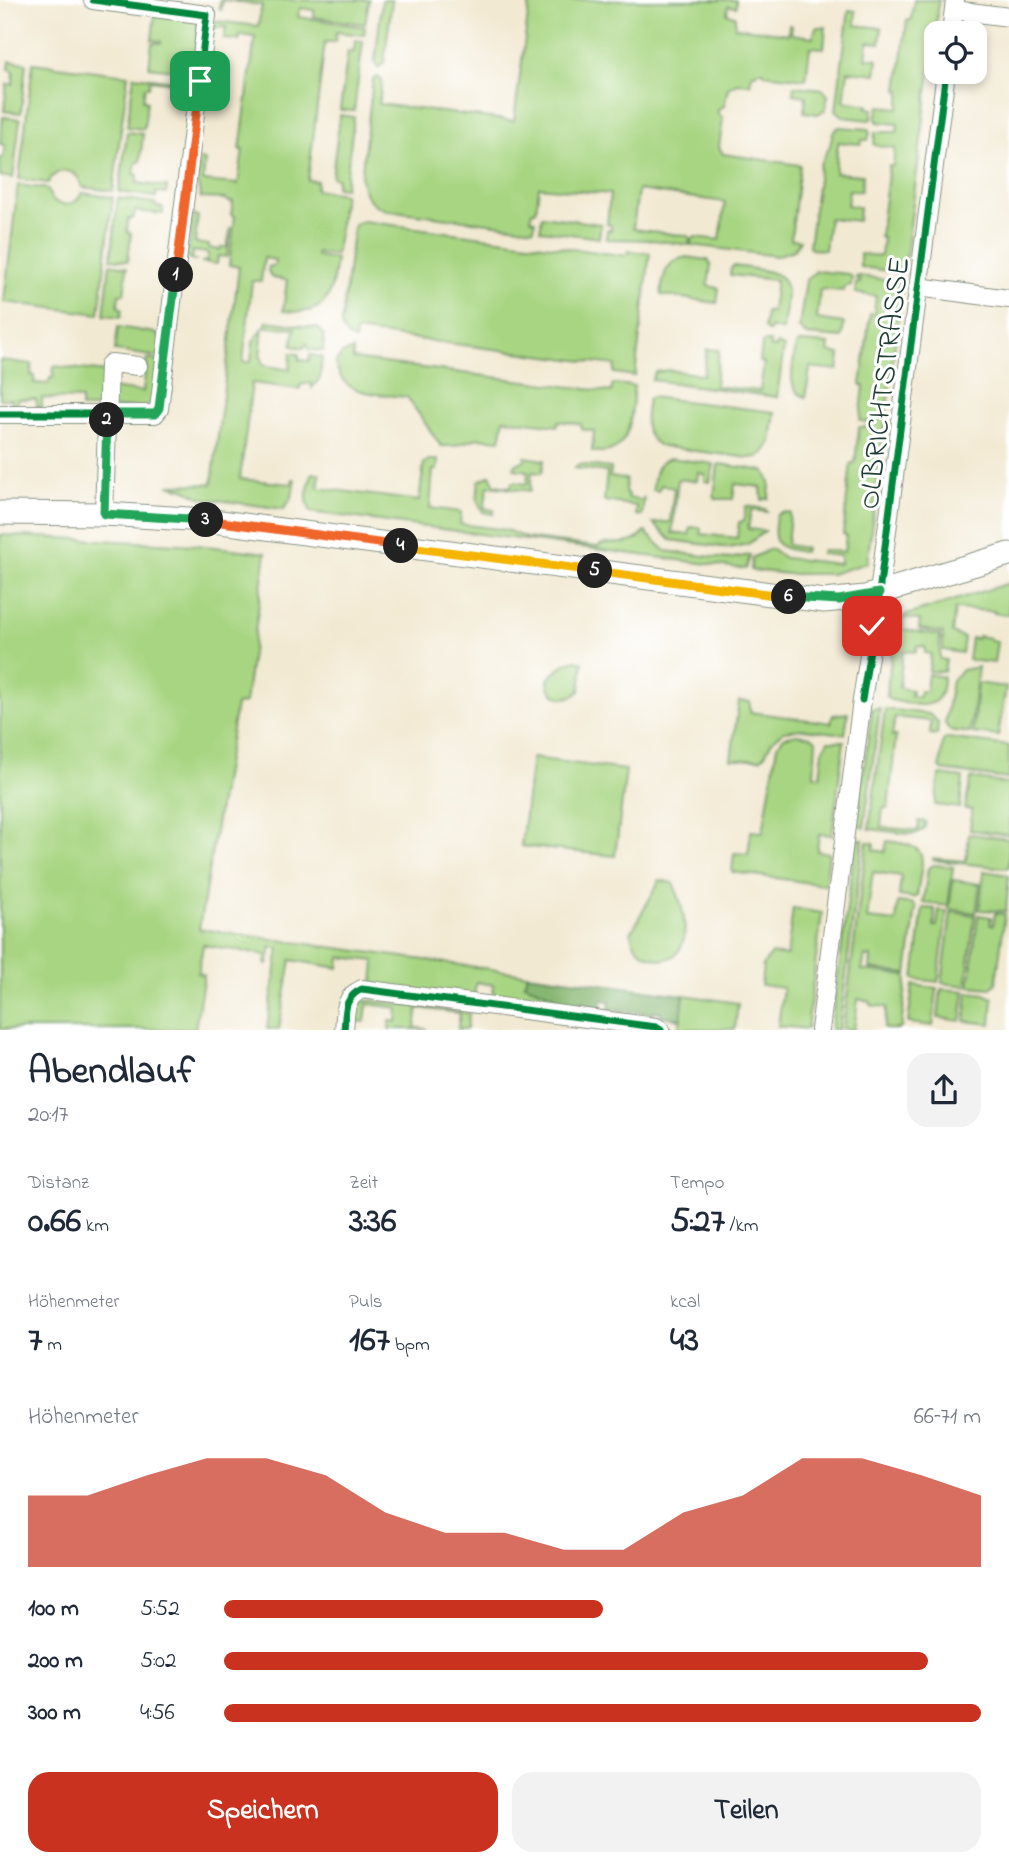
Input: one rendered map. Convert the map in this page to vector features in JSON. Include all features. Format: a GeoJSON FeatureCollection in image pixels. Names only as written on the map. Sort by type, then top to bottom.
{"type":"FeatureCollection","features":[{"type":"Feature","properties":{"kind":"main road"},"geometry":{"type":"LineString","coordinates":[[0,513],[104,514],[205,520],[824,601],[879,593],[1009,554]]}},
{"type":"Feature","properties":{"kind":"street"},"geometry":{"type":"LineString","coordinates":[[0,414],[155,414],[159,408],[207,15],[137,3],[93,0]]}},
{"type":"Feature","properties":{"kind":"street"},"geometry":{"type":"LineString","coordinates":[[955,5],[1009,17]]}},
{"type":"Feature","properties":{"kind":"street","name":"OLBRICHTSTRASSE"},"geometry":{"type":"LineString","coordinates":[[820,1030],[863,687],[879,593],[944,84]]}},
{"type":"Feature","properties":{"kind":"street"},"geometry":{"type":"LineString","coordinates":[[918,287],[1009,299]]}},
{"type":"Feature","properties":{"kind":"street"},"geometry":{"type":"LineString","coordinates":[[104,514],[110,363],[138,366]]}},
{"type":"Feature","properties":{"kind":"street"},"geometry":{"type":"LineString","coordinates":[[344,1030],[347,1002],[351,995],[367,989],[656,1027],[661,1030]]}},
{"type":"Feature","properties":{"kind":"green space"},"geometry":{"type":"Polygon","coordinates":[[[223,0],[369,0],[365,24],[314,17],[314,10],[300,8],[298,17],[365,27],[364,35],[336,32],[335,42],[325,42],[308,180],[317,181],[316,190],[344,194],[336,255],[316,253],[317,256],[336,259],[329,294],[324,302],[310,310],[283,311],[287,280],[272,278],[268,271],[269,266],[274,266],[275,260],[264,258],[261,281],[252,281],[243,362],[251,362],[253,342],[263,327],[260,357],[262,365],[290,370],[291,353],[299,354],[299,360],[309,361],[310,355],[322,357],[320,378],[312,388],[311,383],[300,385],[300,389],[252,383],[240,479],[291,484],[295,479],[292,497],[284,509],[202,498],[168,485],[212,484],[239,267],[229,265],[235,216],[231,215],[233,202],[226,199],[201,198],[197,181],[200,159],[205,160],[203,181],[238,184],[255,37],[240,35],[239,40],[224,39],[226,27],[212,28],[216,21],[258,26],[262,5],[223,0]]]}},
{"type":"Feature","properties":{"kind":"green space"},"geometry":{"type":"Polygon","coordinates":[[[382,0],[392,0],[384,63],[378,68],[375,63],[382,0]]]}},
{"type":"Feature","properties":{"kind":"green space"},"geometry":{"type":"Polygon","coordinates":[[[530,0],[736,0],[736,7],[728,6],[727,14],[735,16],[735,27],[788,34],[789,25],[792,26],[791,34],[813,37],[816,27],[826,27],[824,48],[810,47],[806,79],[757,71],[752,74],[750,84],[737,83],[728,88],[724,106],[718,110],[723,118],[719,147],[723,154],[800,165],[791,239],[800,240],[794,250],[776,256],[691,245],[692,238],[695,237],[720,240],[725,202],[638,190],[633,229],[688,236],[689,245],[652,240],[606,239],[607,230],[611,230],[611,225],[607,224],[610,194],[539,187],[536,211],[532,211],[531,219],[535,220],[534,229],[386,210],[372,202],[366,194],[361,178],[373,80],[377,77],[382,80],[379,104],[514,121],[530,0]]]}},
{"type":"Feature","properties":{"kind":"green space"},"geometry":{"type":"Polygon","coordinates":[[[914,0],[939,0],[936,21],[924,21],[924,84],[928,84],[904,273],[860,267],[860,254],[881,256],[883,238],[880,237],[889,166],[893,166],[895,148],[874,145],[875,132],[897,132],[898,124],[878,122],[876,119],[879,106],[899,108],[901,91],[898,90],[907,20],[911,20],[914,0]]]}},
{"type":"Feature","properties":{"kind":"green space"},"geometry":{"type":"Polygon","coordinates":[[[849,10],[856,11],[855,25],[882,28],[880,43],[868,42],[866,58],[878,59],[876,74],[848,71],[844,101],[868,105],[867,108],[873,109],[872,119],[869,120],[844,117],[836,110],[849,10]]]}},
{"type":"Feature","properties":{"kind":"green space"},"geometry":{"type":"Polygon","coordinates":[[[155,13],[195,20],[198,24],[196,67],[185,71],[149,67],[152,43],[161,43],[152,40],[155,13]]]}},
{"type":"Feature","properties":{"kind":"green space"},"geometry":{"type":"Polygon","coordinates":[[[355,40],[363,41],[354,111],[340,110],[348,51],[354,52],[355,40]]]}},
{"type":"Feature","properties":{"kind":"green space"},"geometry":{"type":"Polygon","coordinates":[[[10,61],[26,63],[21,113],[4,111],[7,84],[13,84],[14,71],[9,69],[10,61]]]}},
{"type":"Feature","properties":{"kind":"green space"},"geometry":{"type":"Polygon","coordinates":[[[33,63],[128,75],[113,191],[82,187],[76,176],[67,171],[57,173],[48,183],[19,179],[33,63]]]}},
{"type":"Feature","properties":{"kind":"green space"},"geometry":{"type":"Polygon","coordinates":[[[134,76],[185,82],[190,85],[190,95],[187,94],[188,85],[150,80],[149,87],[145,87],[143,100],[147,101],[144,129],[127,127],[134,76]]]}},
{"type":"Feature","properties":{"kind":"green space"},"geometry":{"type":"Polygon","coordinates":[[[794,86],[823,89],[828,95],[825,110],[818,114],[804,112],[806,96],[793,94],[794,86]]]}},
{"type":"Feature","properties":{"kind":"green space"},"geometry":{"type":"Polygon","coordinates":[[[340,115],[354,117],[345,188],[336,187],[337,178],[332,177],[340,115]]]}},
{"type":"Feature","properties":{"kind":"green space"},"geometry":{"type":"Polygon","coordinates":[[[3,117],[20,119],[13,178],[0,176],[0,158],[3,158],[5,145],[0,144],[3,117]]]}},
{"type":"Feature","properties":{"kind":"green space"},"geometry":{"type":"Polygon","coordinates":[[[839,127],[868,129],[870,132],[868,140],[862,140],[861,144],[838,142],[835,173],[863,175],[861,191],[849,190],[847,205],[859,207],[858,221],[829,218],[825,250],[811,249],[809,246],[820,164],[830,146],[833,132],[839,127]]]}},
{"type":"Feature","properties":{"kind":"green space"},"geometry":{"type":"Polygon","coordinates":[[[127,132],[143,134],[140,162],[136,162],[134,174],[138,175],[137,183],[167,187],[166,194],[156,192],[156,197],[119,192],[127,132]]]}},
{"type":"Feature","properties":{"kind":"green space"},"geometry":{"type":"Polygon","coordinates":[[[18,185],[47,189],[52,200],[65,205],[76,201],[82,193],[113,197],[99,314],[4,302],[18,185]]]}},
{"type":"Feature","properties":{"kind":"green space"},"geometry":{"type":"Polygon","coordinates":[[[118,198],[155,203],[155,206],[163,208],[163,214],[135,211],[133,219],[128,219],[127,232],[131,233],[128,261],[111,259],[118,198]]]}},
{"type":"Feature","properties":{"kind":"green space"},"geometry":{"type":"Polygon","coordinates":[[[193,215],[198,216],[195,243],[209,245],[209,248],[220,250],[221,247],[227,247],[231,227],[227,257],[218,256],[217,264],[201,262],[207,261],[208,253],[193,251],[192,259],[197,261],[190,259],[186,254],[184,249],[189,249],[192,226],[187,223],[192,223],[193,215]]]}},
{"type":"Feature","properties":{"kind":"green space"},"geometry":{"type":"Polygon","coordinates":[[[542,216],[601,224],[599,238],[540,230],[542,216]]]}},
{"type":"Feature","properties":{"kind":"green space"},"geometry":{"type":"Polygon","coordinates":[[[363,221],[627,256],[628,251],[650,253],[635,376],[614,373],[615,365],[356,331],[355,340],[348,337],[341,326],[354,224],[363,221]]]}},
{"type":"Feature","properties":{"kind":"green space"},"geometry":{"type":"Polygon","coordinates":[[[686,257],[708,260],[711,265],[708,286],[719,288],[717,303],[661,295],[666,270],[674,262],[686,257]]]}},
{"type":"Feature","properties":{"kind":"green space"},"geometry":{"type":"Polygon","coordinates":[[[110,264],[127,267],[124,294],[119,294],[118,307],[122,308],[121,317],[104,315],[110,264]]]}},
{"type":"Feature","properties":{"kind":"green space"},"geometry":{"type":"Polygon","coordinates":[[[734,266],[767,271],[783,279],[787,297],[783,330],[770,328],[769,332],[764,328],[766,311],[772,312],[776,280],[730,275],[734,266]]]}},
{"type":"Feature","properties":{"kind":"green space"},"geometry":{"type":"Polygon","coordinates":[[[816,271],[848,274],[852,277],[851,285],[844,287],[843,291],[820,289],[817,319],[844,323],[842,338],[806,335],[799,328],[806,280],[816,271]]]}},
{"type":"Feature","properties":{"kind":"green space"},"geometry":{"type":"Polygon","coordinates":[[[856,277],[903,282],[867,563],[831,574],[788,574],[751,570],[752,558],[770,549],[785,558],[840,564],[840,556],[821,554],[822,550],[844,552],[846,535],[843,534],[851,463],[855,463],[859,427],[867,427],[867,422],[860,421],[864,386],[861,385],[870,314],[874,314],[876,296],[855,293],[856,283],[860,283],[856,277]]]}},
{"type":"Feature","properties":{"kind":"green space"},"geometry":{"type":"Polygon","coordinates":[[[267,321],[318,328],[324,335],[323,351],[308,349],[308,344],[305,344],[304,348],[292,346],[295,328],[265,327],[267,321]]]}},
{"type":"Feature","properties":{"kind":"green space"},"geometry":{"type":"Polygon","coordinates":[[[118,327],[155,333],[161,339],[160,357],[115,351],[118,327]]]}},
{"type":"Feature","properties":{"kind":"green space"},"geometry":{"type":"Polygon","coordinates":[[[764,342],[770,342],[770,347],[776,348],[777,344],[784,347],[777,397],[652,380],[655,372],[670,370],[703,375],[707,349],[719,350],[715,386],[760,391],[764,363],[760,362],[764,342]]]}},
{"type":"Feature","properties":{"kind":"green space"},"geometry":{"type":"Polygon","coordinates":[[[800,342],[829,344],[828,352],[840,354],[838,370],[810,367],[806,397],[795,389],[792,375],[796,345],[800,342]]]}},
{"type":"Feature","properties":{"kind":"green space"},"geometry":{"type":"Polygon","coordinates":[[[353,350],[353,359],[611,392],[613,384],[634,386],[627,432],[623,441],[615,448],[605,452],[592,451],[594,431],[581,429],[581,424],[558,421],[557,426],[504,419],[500,440],[478,438],[453,446],[441,446],[407,397],[363,392],[345,382],[336,362],[342,354],[353,350]]]}},
{"type":"Feature","properties":{"kind":"green space"},"geometry":{"type":"Polygon","coordinates":[[[147,359],[159,361],[153,402],[144,407],[108,408],[110,388],[143,392],[147,359]]]}},
{"type":"Feature","properties":{"kind":"green space"},"geometry":{"type":"Polygon","coordinates":[[[0,360],[32,364],[31,375],[35,376],[34,383],[48,384],[50,378],[53,378],[54,366],[106,372],[102,408],[81,408],[81,399],[42,398],[42,408],[37,408],[36,399],[17,399],[17,409],[12,409],[12,399],[0,399],[0,360]]]}},
{"type":"Feature","properties":{"kind":"green space"},"geometry":{"type":"Polygon","coordinates":[[[651,397],[775,412],[771,442],[764,453],[749,458],[659,446],[649,436],[646,425],[648,399],[651,397]]]}},
{"type":"Feature","properties":{"kind":"green space"},"geometry":{"type":"Polygon","coordinates":[[[525,457],[544,460],[542,473],[532,472],[530,491],[488,486],[484,508],[494,510],[493,514],[483,512],[477,499],[479,481],[490,475],[495,485],[511,487],[512,482],[527,484],[528,471],[514,469],[525,457]]]}},
{"type":"Feature","properties":{"kind":"green space"},"geometry":{"type":"Polygon","coordinates":[[[670,458],[714,464],[710,482],[705,481],[705,474],[698,473],[697,481],[678,479],[672,533],[689,535],[691,527],[701,528],[701,534],[737,538],[739,522],[744,521],[746,506],[765,509],[767,512],[751,510],[748,529],[765,531],[748,544],[729,548],[671,540],[653,523],[670,522],[674,488],[661,485],[658,491],[653,490],[658,467],[670,458]]]}},
{"type":"Feature","properties":{"kind":"green space"},"geometry":{"type":"Polygon","coordinates":[[[438,460],[437,470],[433,470],[430,508],[461,512],[460,524],[506,530],[526,538],[597,547],[607,543],[632,541],[645,532],[666,551],[728,559],[750,555],[746,569],[311,512],[308,506],[307,496],[312,473],[320,474],[318,488],[419,501],[424,463],[438,460]]]}},
{"type":"Feature","properties":{"kind":"green space"},"geometry":{"type":"Polygon","coordinates":[[[579,464],[611,468],[610,477],[626,479],[627,498],[642,500],[644,497],[642,516],[636,515],[637,506],[604,501],[607,472],[574,468],[579,464]]]}},
{"type":"Feature","properties":{"kind":"green space"},"geometry":{"type":"Polygon","coordinates":[[[720,464],[765,471],[770,483],[769,498],[762,500],[761,487],[735,484],[733,499],[716,499],[714,497],[720,464]]]}},
{"type":"Feature","properties":{"kind":"green space"},"geometry":{"type":"Polygon","coordinates":[[[781,512],[790,513],[787,545],[805,548],[804,552],[787,549],[775,539],[776,516],[781,512]]]}},
{"type":"Feature","properties":{"kind":"green space"},"geometry":{"type":"Polygon","coordinates":[[[0,535],[197,545],[266,553],[245,703],[236,705],[199,929],[527,974],[524,984],[553,995],[562,1006],[543,1004],[539,999],[493,994],[494,985],[476,982],[474,998],[373,985],[375,961],[340,957],[339,968],[291,960],[279,1029],[267,1029],[279,948],[271,947],[268,964],[265,963],[266,955],[203,945],[198,973],[204,975],[195,1029],[0,1029],[0,535]]]}},
{"type":"Feature","properties":{"kind":"green space"},"geometry":{"type":"Polygon","coordinates":[[[1009,583],[1009,615],[994,611],[955,609],[952,633],[964,638],[962,653],[943,650],[943,633],[919,629],[920,620],[904,618],[903,630],[940,635],[940,659],[946,660],[944,672],[929,671],[931,654],[925,653],[925,647],[917,646],[916,652],[903,651],[899,688],[912,690],[911,696],[919,697],[920,691],[926,691],[928,674],[943,677],[942,689],[939,698],[927,705],[890,700],[886,696],[896,622],[901,617],[1009,583]]]}},
{"type":"Feature","properties":{"kind":"green space"},"geometry":{"type":"Polygon","coordinates":[[[978,636],[997,642],[994,663],[968,660],[971,638],[977,639],[978,636]]]}},
{"type":"Feature","properties":{"kind":"green space"},"geometry":{"type":"Polygon","coordinates":[[[576,660],[583,662],[580,691],[570,697],[559,697],[551,691],[548,679],[566,663],[576,660]]]}},
{"type":"Feature","properties":{"kind":"green space"},"geometry":{"type":"Polygon","coordinates":[[[978,667],[970,733],[949,730],[945,723],[952,680],[962,670],[978,667]]]}},
{"type":"Feature","properties":{"kind":"green space"},"geometry":{"type":"Polygon","coordinates":[[[977,683],[1006,687],[998,736],[973,733],[977,683]]]}},
{"type":"Feature","properties":{"kind":"green space"},"geometry":{"type":"Polygon","coordinates":[[[739,701],[750,702],[750,712],[831,723],[833,715],[848,713],[845,734],[802,729],[784,731],[772,741],[760,759],[731,759],[739,701]]]}},
{"type":"Feature","properties":{"kind":"green space"},"geometry":{"type":"Polygon","coordinates":[[[880,708],[864,828],[857,824],[872,709],[880,708]]]}},
{"type":"Feature","properties":{"kind":"green space"},"geometry":{"type":"Polygon","coordinates":[[[885,709],[929,714],[938,722],[937,735],[930,734],[931,721],[895,717],[892,736],[896,736],[888,808],[883,808],[881,827],[918,831],[919,821],[926,822],[924,829],[915,834],[869,829],[885,709]]]}},
{"type":"Feature","properties":{"kind":"green space"},"geometry":{"type":"Polygon","coordinates":[[[797,734],[816,740],[814,775],[820,776],[823,750],[828,741],[844,741],[832,835],[819,834],[817,851],[829,853],[825,885],[732,872],[734,853],[748,854],[751,831],[763,832],[777,746],[784,737],[797,734]]]}},
{"type":"Feature","properties":{"kind":"green space"},"geometry":{"type":"Polygon","coordinates":[[[947,738],[1009,746],[1009,779],[942,770],[940,767],[943,741],[947,738]]]}},
{"type":"Feature","properties":{"kind":"green space"},"geometry":{"type":"Polygon","coordinates":[[[532,758],[626,770],[615,856],[521,846],[532,758]]]}},
{"type":"Feature","properties":{"kind":"green space"},"geometry":{"type":"Polygon","coordinates":[[[941,775],[963,778],[960,808],[935,805],[941,775]]]}},
{"type":"Feature","properties":{"kind":"green space"},"geometry":{"type":"Polygon","coordinates":[[[971,778],[1009,784],[1009,835],[970,830],[972,810],[965,809],[971,778]]]}},
{"type":"Feature","properties":{"kind":"green space"},"geometry":{"type":"Polygon","coordinates":[[[969,834],[1009,839],[1009,867],[933,860],[966,861],[969,834]]]}},
{"type":"Feature","properties":{"kind":"green space"},"geometry":{"type":"Polygon","coordinates":[[[856,839],[863,839],[839,1029],[831,1029],[856,839]]]}},
{"type":"Feature","properties":{"kind":"green space"},"geometry":{"type":"Polygon","coordinates":[[[887,841],[912,846],[921,856],[917,896],[913,898],[899,896],[901,876],[873,872],[867,919],[896,922],[898,902],[916,907],[907,974],[870,969],[871,957],[865,956],[862,970],[907,976],[901,1028],[884,1029],[887,1007],[870,1005],[870,1001],[858,999],[854,1029],[843,1029],[867,842],[874,843],[874,850],[885,852],[887,841]]]}},
{"type":"Feature","properties":{"kind":"green space"},"geometry":{"type":"Polygon","coordinates":[[[934,865],[953,867],[948,906],[923,903],[928,868],[934,865]]]}},
{"type":"Feature","properties":{"kind":"green space"},"geometry":{"type":"Polygon","coordinates":[[[984,871],[1009,875],[1006,911],[979,910],[984,871]]]}},
{"type":"Feature","properties":{"kind":"green space"},"geometry":{"type":"Polygon","coordinates":[[[660,880],[673,883],[684,927],[684,939],[680,948],[674,956],[663,960],[642,952],[632,939],[631,933],[660,880]]]}},
{"type":"Feature","properties":{"kind":"green space"},"geometry":{"type":"Polygon","coordinates":[[[953,880],[980,884],[976,913],[949,909],[953,880]]]}},
{"type":"Feature","properties":{"kind":"green space"},"geometry":{"type":"Polygon","coordinates":[[[793,908],[822,913],[807,1029],[778,1026],[783,988],[761,985],[763,965],[771,954],[787,956],[793,908]]]}},
{"type":"Feature","properties":{"kind":"green space"},"geometry":{"type":"Polygon","coordinates":[[[923,908],[935,909],[934,926],[937,926],[939,910],[947,911],[938,982],[914,979],[923,908]]]}},
{"type":"Feature","properties":{"kind":"green space"},"geometry":{"type":"Polygon","coordinates":[[[951,912],[975,915],[966,986],[942,983],[951,912]]]}},
{"type":"Feature","properties":{"kind":"green space"},"geometry":{"type":"Polygon","coordinates":[[[995,913],[1005,914],[996,983],[991,988],[969,986],[978,915],[991,917],[990,924],[993,925],[995,913]]]}},
{"type":"Feature","properties":{"kind":"green space"},"geometry":{"type":"Polygon","coordinates":[[[527,974],[684,995],[681,1019],[661,1016],[661,1012],[654,1011],[653,1014],[609,1009],[610,1001],[602,1000],[600,1008],[567,1003],[562,1006],[553,995],[524,984],[527,974]]]}},
{"type":"Feature","properties":{"kind":"green space"},"geometry":{"type":"Polygon","coordinates":[[[913,985],[937,988],[933,1026],[908,1023],[913,985]]]}},
{"type":"Feature","properties":{"kind":"green space"},"geometry":{"type":"Polygon","coordinates":[[[941,989],[965,991],[961,1021],[938,1018],[941,989]]]}},
{"type":"Feature","properties":{"kind":"green space"},"geometry":{"type":"Polygon","coordinates":[[[968,992],[993,998],[991,1024],[965,1021],[968,992]]]}},
{"type":"Feature","properties":{"kind":"green space"},"geometry":{"type":"Polygon","coordinates":[[[684,995],[738,1003],[735,1029],[679,1029],[684,995]]]}},
{"type":"Feature","properties":{"kind":"green space"},"geometry":{"type":"Polygon","coordinates":[[[368,1000],[469,1013],[467,1029],[458,1029],[460,1013],[418,1008],[415,1028],[427,1029],[389,1029],[390,1021],[397,1022],[398,1008],[367,1004],[365,1022],[356,1021],[359,1007],[362,1002],[368,1000]]]}},
{"type":"Feature","properties":{"kind":"cycle path"},"geometry":{"type":"LineString","coordinates":[[0,414],[155,414],[159,409],[207,15],[93,0]]}},
{"type":"Feature","properties":{"kind":"cycle path"},"geometry":{"type":"LineString","coordinates":[[862,700],[879,593],[944,84]]}},
{"type":"Feature","properties":{"kind":"cycle path"},"geometry":{"type":"LineString","coordinates":[[344,1030],[348,1001],[362,989],[656,1027],[661,1030]]}},
{"type":"Feature","properties":{"kind":"route"},"geometry":{"type":"LineString","coordinates":[[200,81],[159,408],[155,414],[107,414],[104,514],[205,520],[824,601],[879,593],[872,626]]}}]}
